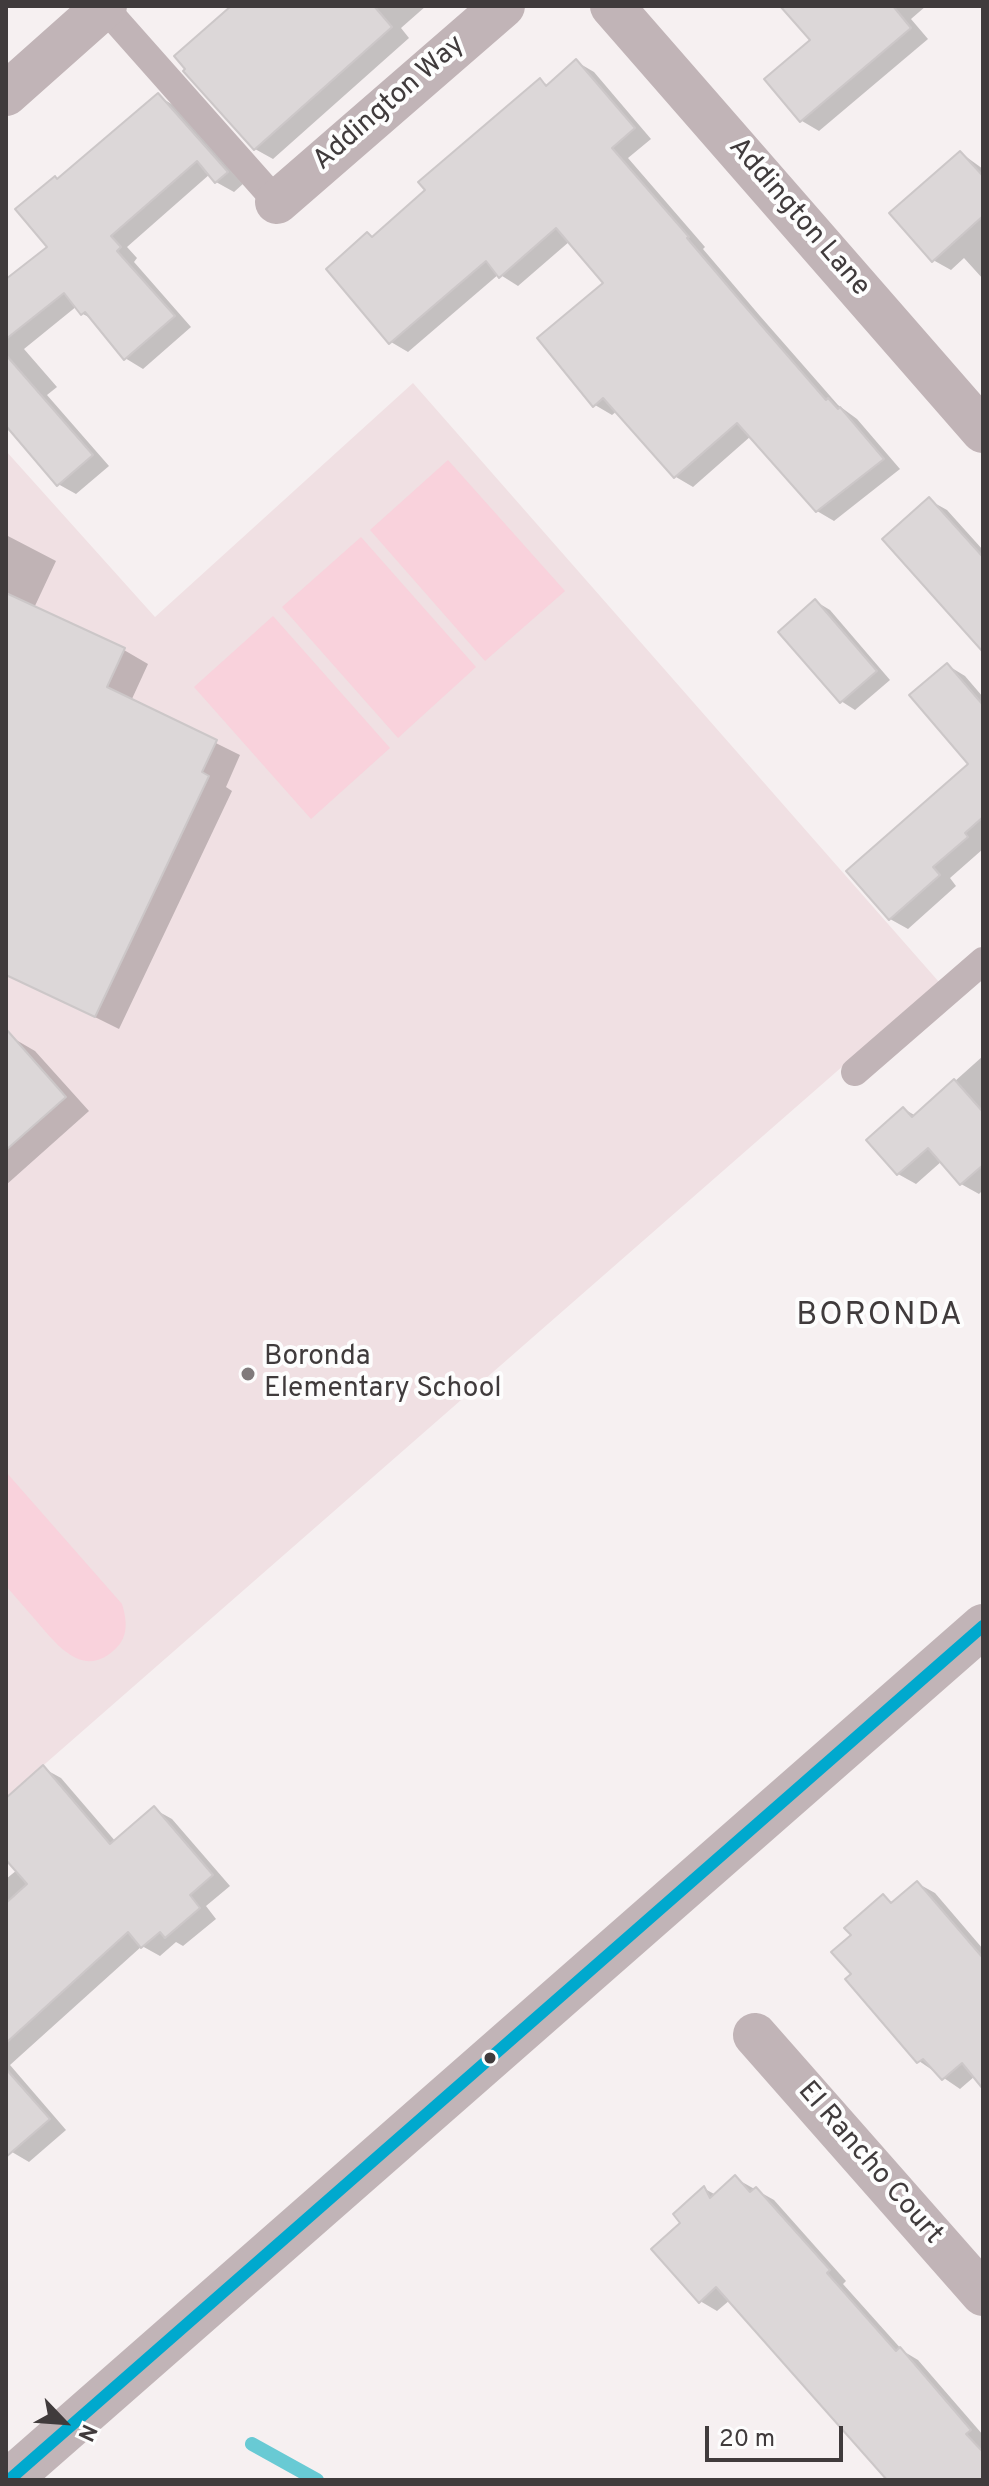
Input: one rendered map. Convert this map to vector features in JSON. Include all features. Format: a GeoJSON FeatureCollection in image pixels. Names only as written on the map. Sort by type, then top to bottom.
{"type":"FeatureCollection","features":[{"type":"Feature","properties":{"kind":"street"},"geometry":{"type":"LineString","coordinates":[[6,94],[105,6]]}},
{"type":"Feature","properties":{"kind":"street","name":"Addington Way"},"geometry":{"type":"LineString","coordinates":[[277,202],[503,6]]}},
{"type":"Feature","properties":{"kind":"street","name":"Addington Lane"},"geometry":{"type":"LineString","coordinates":[[612,6],[983,431]]}},
{"type":"Feature","properties":{"kind":"street"},"geometry":{"type":"LineString","coordinates":[[9,2480],[983,1626]]}},
{"type":"Feature","properties":{"kind":"street","name":"El Rancho Court"},"geometry":{"type":"LineString","coordinates":[[755,2035],[983,2294]]}},
{"type":"Feature","properties":{"kind":"lane"},"geometry":{"type":"LineString","coordinates":[[105,6],[277,202]]}},
{"type":"Feature","properties":{"kind":"lane"},"geometry":{"type":"LineString","coordinates":[[855,1072],[983,961]]}},
{"type":"Feature","properties":{"kind":"shaded area","name":"Boronda Elementary School"},"geometry":{"type":"Polygon","coordinates":[[[413,383],[939,982],[6,1798],[6,451],[155,617],[413,383]]]}},
{"type":"Feature","properties":{"kind":"shaded area"},"geometry":{"type":"Polygon","coordinates":[[[448,460],[565,591],[485,661],[370,530],[448,460]]]}},
{"type":"Feature","properties":{"kind":"shaded area"},"geometry":{"type":"Polygon","coordinates":[[[361,537],[476,667],[398,738],[282,607],[361,537]]]}},
{"type":"Feature","properties":{"kind":"shaded area"},"geometry":{"type":"Polygon","coordinates":[[[273,616],[390,748],[311,819],[194,687],[273,616]]]}},
{"type":"Feature","properties":{"kind":"shaded area"},"geometry":{"type":"Polygon","coordinates":[[[6,1472],[122,1604],[124,1635],[119,1645],[107,1655],[85,1661],[65,1651],[6,1586],[6,1472]]]}},
{"type":"Feature","properties":{"kind":"building"},"geometry":{"type":"Polygon","coordinates":[[[231,6],[374,6],[392,27],[254,150],[183,71],[185,69],[174,56],[231,6]]]}},
{"type":"Feature","properties":{"kind":"building"},"geometry":{"type":"Polygon","coordinates":[[[780,6],[893,6],[911,28],[800,122],[764,79],[810,40],[780,6]]]}},
{"type":"Feature","properties":{"kind":"building"},"geometry":{"type":"Polygon","coordinates":[[[576,59],[635,128],[612,148],[826,400],[828,398],[838,409],[840,407],[884,459],[816,512],[737,423],[674,478],[603,398],[593,407],[537,338],[603,283],[556,228],[499,278],[486,261],[389,344],[326,269],[367,232],[372,237],[425,190],[418,182],[540,78],[546,86],[576,59]]]}},
{"type":"Feature","properties":{"kind":"building"},"geometry":{"type":"Polygon","coordinates":[[[158,93],[228,172],[215,183],[197,161],[111,236],[121,247],[117,251],[175,316],[124,360],[85,312],[81,315],[64,293],[6,339],[6,279],[47,247],[15,209],[55,176],[57,179],[158,93]]]}},
{"type":"Feature","properties":{"kind":"building"},"geometry":{"type":"Polygon","coordinates":[[[960,151],[983,176],[983,216],[932,262],[889,213],[960,151]]]}},
{"type":"Feature","properties":{"kind":"building"},"geometry":{"type":"Polygon","coordinates":[[[6,355],[93,455],[57,486],[6,426],[6,355]]]}},
{"type":"Feature","properties":{"kind":"building"},"geometry":{"type":"Polygon","coordinates":[[[929,497],[983,557],[983,652],[882,539],[929,497]]]}},
{"type":"Feature","properties":{"kind":"building"},"geometry":{"type":"Polygon","coordinates":[[[6,593],[125,648],[107,687],[217,740],[202,772],[209,776],[95,1017],[6,975],[6,593]]]}},
{"type":"Feature","properties":{"kind":"building"},"geometry":{"type":"Polygon","coordinates":[[[815,599],[877,671],[840,703],[778,632],[815,599]]]}},
{"type":"Feature","properties":{"kind":"building"},"geometry":{"type":"Polygon","coordinates":[[[947,663],[983,705],[983,817],[965,833],[968,837],[933,867],[940,875],[889,920],[846,871],[968,764],[909,695],[947,663]]]}},
{"type":"Feature","properties":{"kind":"building"},"geometry":{"type":"Polygon","coordinates":[[[6,1029],[66,1097],[6,1150],[6,1029]]]}},
{"type":"Feature","properties":{"kind":"building"},"geometry":{"type":"Polygon","coordinates":[[[954,1079],[983,1112],[983,1165],[960,1185],[928,1148],[897,1175],[866,1140],[903,1107],[912,1117],[954,1079]]]}},
{"type":"Feature","properties":{"kind":"building"},"geometry":{"type":"Polygon","coordinates":[[[43,1765],[110,1844],[154,1806],[213,1875],[190,1895],[200,1908],[165,1938],[160,1932],[141,1948],[128,1932],[6,2043],[6,1903],[27,1884],[6,1860],[6,1798],[43,1765]]]}},
{"type":"Feature","properties":{"kind":"building"},"geometry":{"type":"Polygon","coordinates":[[[917,1881],[983,1958],[983,2089],[962,2063],[942,2080],[923,2059],[917,2063],[845,1979],[851,1974],[831,1952],[851,1935],[844,1928],[883,1894],[891,1903],[917,1881]]]}},
{"type":"Feature","properties":{"kind":"building"},"geometry":{"type":"Polygon","coordinates":[[[6,2069],[50,2119],[6,2157],[6,2069]]]}},
{"type":"Feature","properties":{"kind":"building"},"geometry":{"type":"Polygon","coordinates":[[[735,2175],[750,2192],[756,2187],[896,2351],[900,2347],[971,2430],[966,2434],[983,2452],[983,2480],[887,2480],[716,2287],[699,2303],[651,2249],[680,2223],[673,2214],[704,2186],[710,2198],[735,2175]]]}},
{"type":"Feature","properties":{"kind":"waterway"},"geometry":{"type":"LineString","coordinates":[[252,2444],[317,2480]]}},
{"type":"Feature","properties":{"kind":"transit line"},"geometry":{"type":"LineString","coordinates":[[9,2480],[983,1626]]}},
{"type":"Feature","properties":{"kind":"place","name":"Boronda Elementary School"},"geometry":{"type":"Point","coordinates":[248,1374]}},
{"type":"Feature","properties":{"kind":"district","name":"BORONDA"},"geometry":{"type":"Point","coordinates":[880,1318]}}]}
